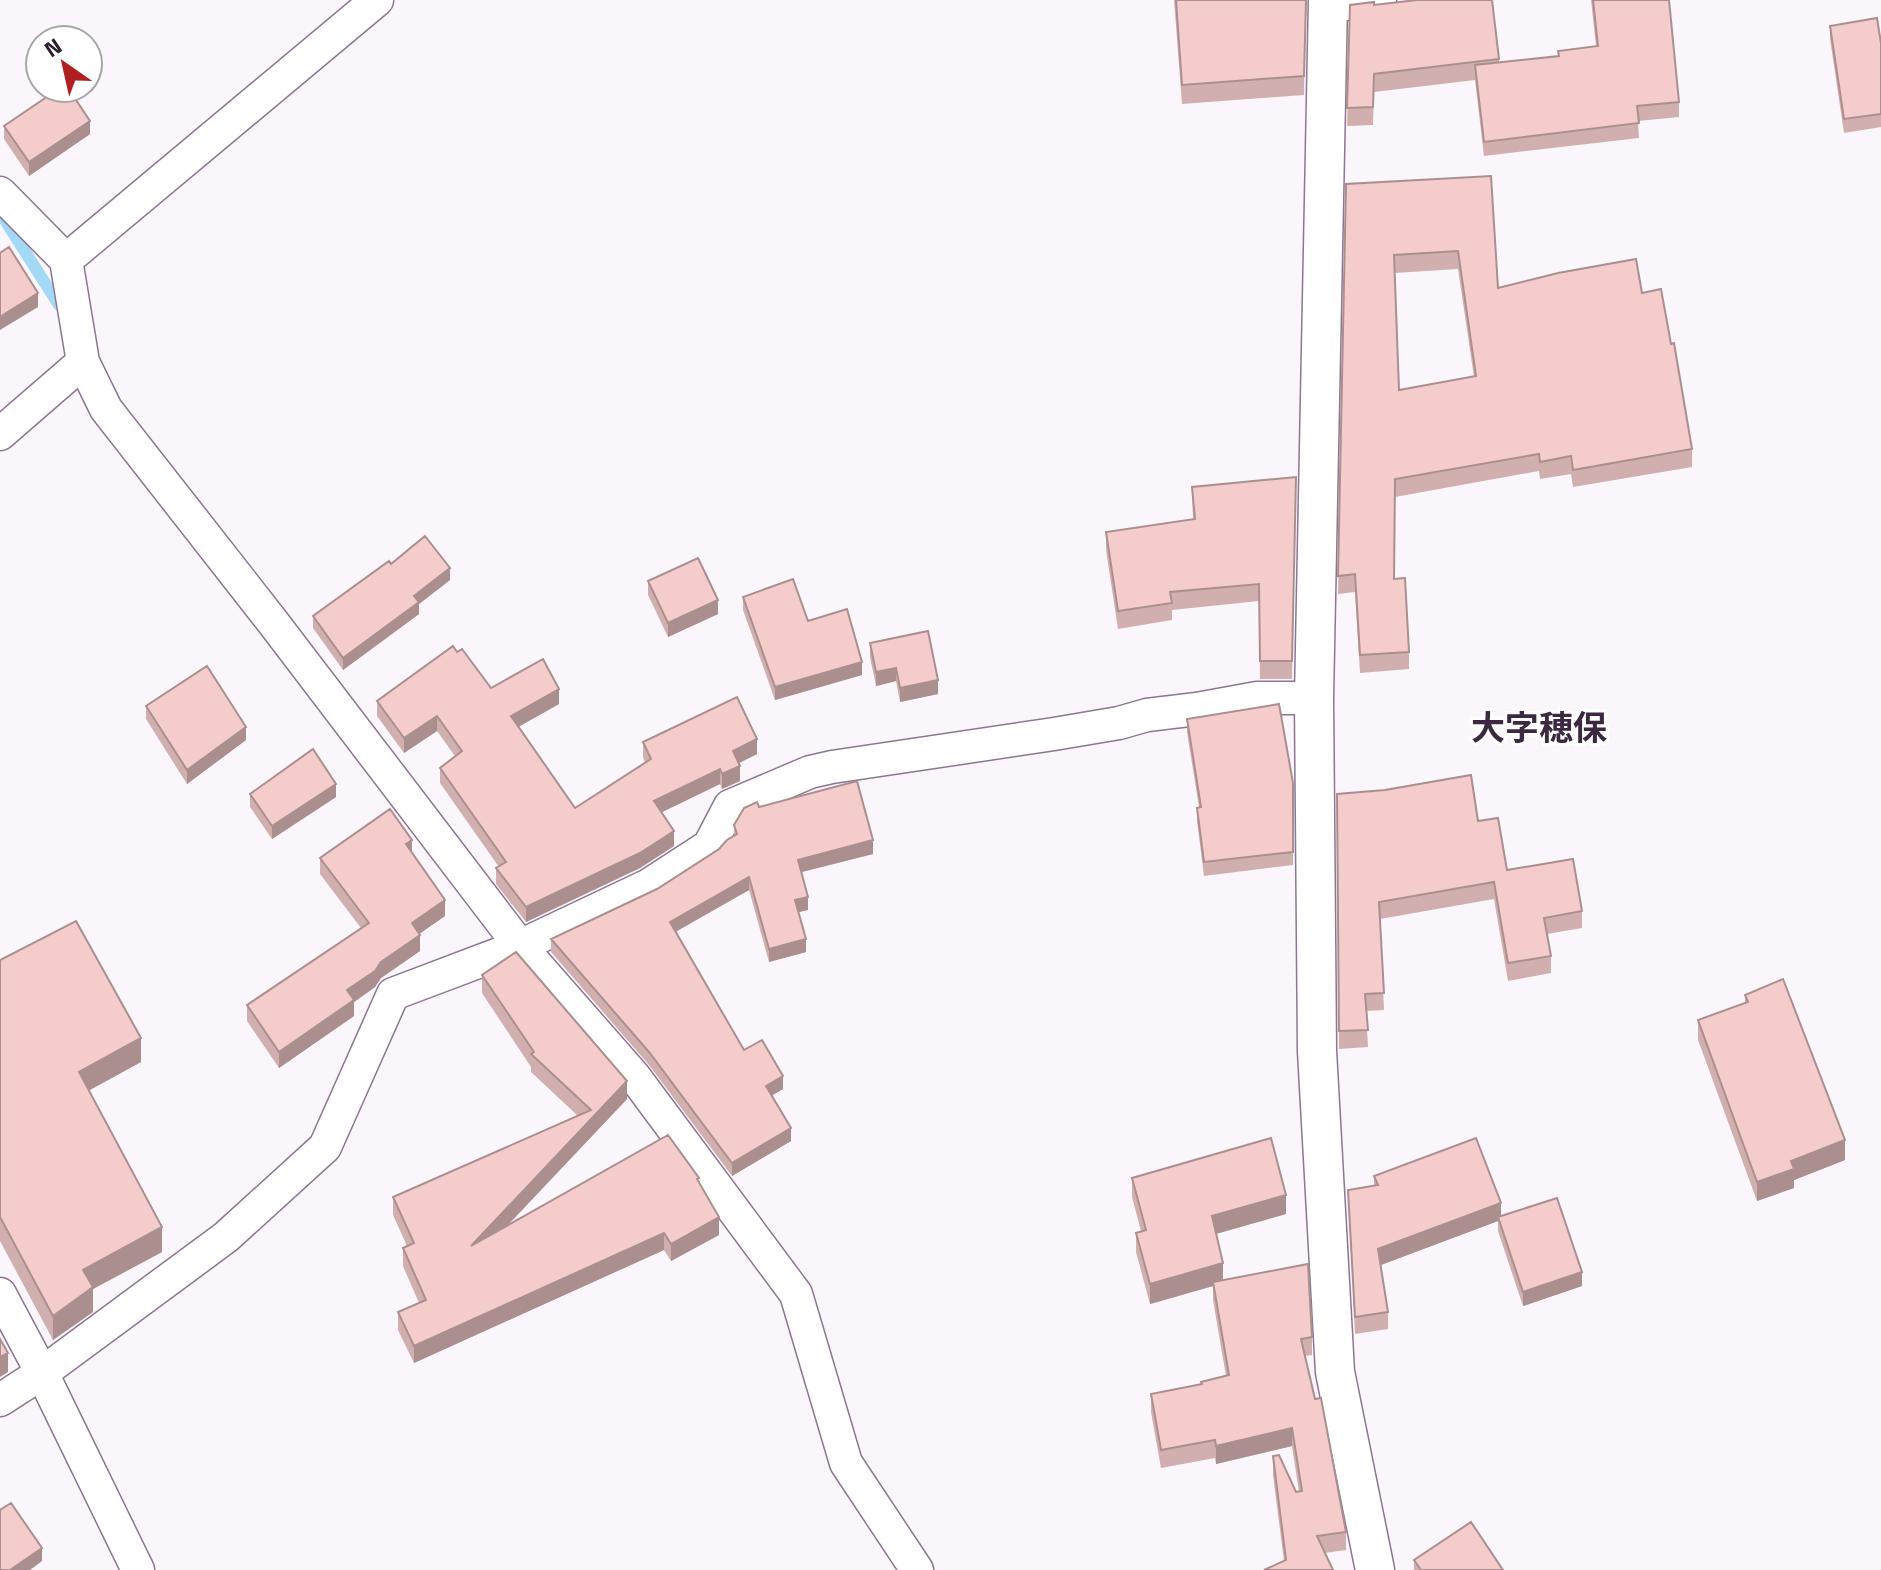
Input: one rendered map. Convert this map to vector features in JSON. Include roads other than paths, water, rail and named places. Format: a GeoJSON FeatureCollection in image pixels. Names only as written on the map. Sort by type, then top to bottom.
{"type":"FeatureCollection","features":[{"type":"Feature","properties":{"kind":"street"},"geometry":{"type":"LineString","coordinates":[[66,260],[377,0]]}},
{"type":"Feature","properties":{"kind":"street"},"geometry":{"type":"LineString","coordinates":[[1375,1570],[1335,1372],[1317,1051],[1314,698],[1328,3],[1380,0]]}},
{"type":"Feature","properties":{"kind":"street"},"geometry":{"type":"LineString","coordinates":[[0,193],[66,260],[83,362],[106,409],[520,946],[634,1076],[796,1294],[846,1463],[917,1570]]}},
{"type":"Feature","properties":{"kind":"street"},"geometry":{"type":"LineString","coordinates":[[0,434],[83,362]]}},
{"type":"Feature","properties":{"kind":"street"},"geometry":{"type":"LineString","coordinates":[[0,1400],[42,1373],[226,1237],[325,1147],[393,994],[520,946],[649,885],[709,846],[730,806],[810,772],[915,753],[1067,732],[1147,715],[1257,698],[1314,698]]}},
{"type":"Feature","properties":{"kind":"street"},"geometry":{"type":"LineString","coordinates":[[0,1294],[138,1570]]}},
{"type":"Feature","properties":{"kind":"waterway"},"geometry":{"type":"LineString","coordinates":[[1,214],[59,305]]}},
{"type":"Feature","properties":{"kind":"district","name":"大字穂保"},"geometry":{"type":"Point","coordinates":[1539,728]}}]}
